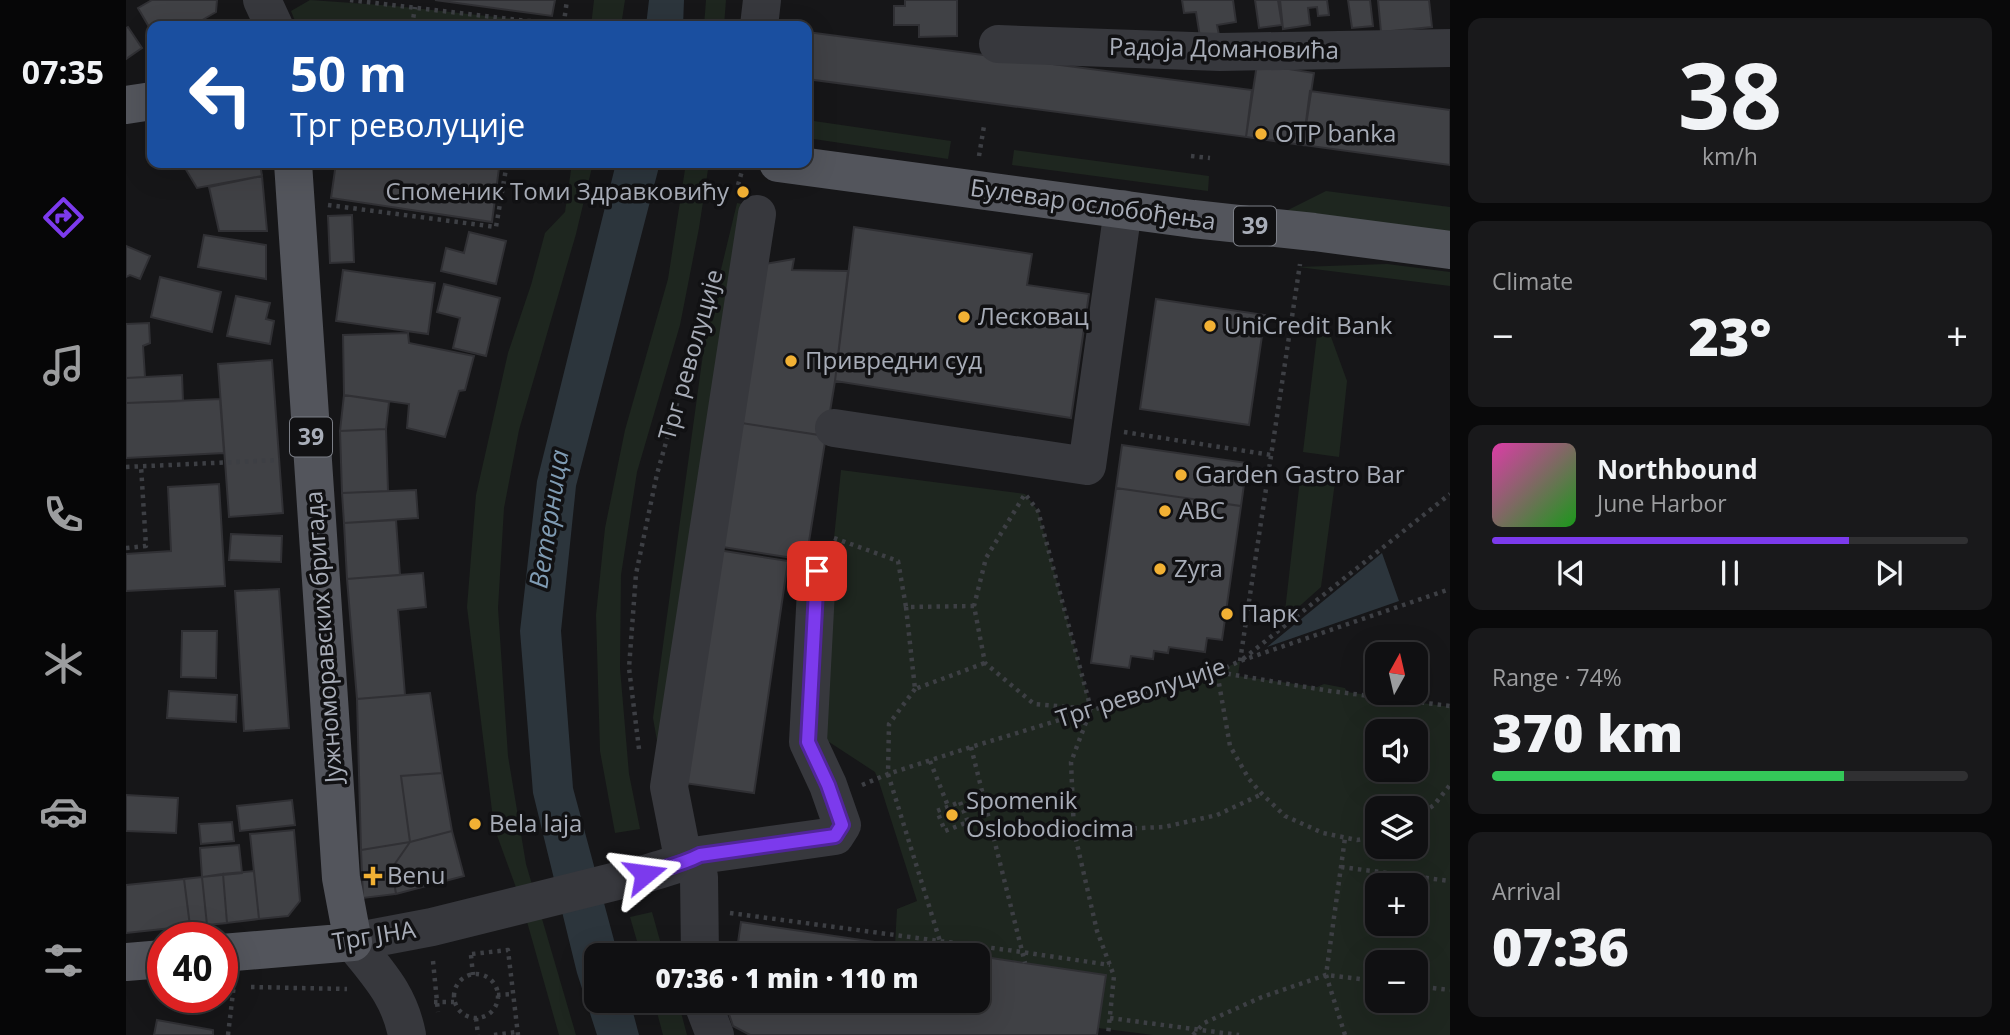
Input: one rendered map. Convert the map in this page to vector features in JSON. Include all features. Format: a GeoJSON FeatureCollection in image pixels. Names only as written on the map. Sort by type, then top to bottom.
{"type":"FeatureCollection","features":[{"type":"Feature","properties":{"kind":"main road"},"geometry":{"type":"LineString","coordinates":[[126,105],[147,102]]}},
{"type":"Feature","properties":{"kind":"main road","name":"Јужноморавских бригада"},"geometry":{"type":"LineString","coordinates":[[293,168],[341,878],[353,942]]}},
{"type":"Feature","properties":{"kind":"main road","name":"Булевар ослобођења"},"geometry":{"type":"LineString","coordinates":[[812,168],[1450,250]]}},
{"type":"Feature","properties":{"kind":"main road","name":"Трг ЈНА"},"geometry":{"type":"LineString","coordinates":[[238,963],[353,942]]}},
{"type":"Feature","properties":{"kind":"main road"},"geometry":{"type":"LineString","coordinates":[[126,962],[147,960]]}},
{"type":"Feature","properties":{"kind":"street"},"geometry":{"type":"LineString","coordinates":[[760,21],[762,0]]}},
{"type":"Feature","properties":{"kind":"street","name":"Радоја Домановића"},"geometry":{"type":"LineString","coordinates":[[998,44],[1220,52],[1450,48]]}},
{"type":"Feature","properties":{"kind":"street"},"geometry":{"type":"LineString","coordinates":[[684,863],[669,787],[747,200]]}},
{"type":"Feature","properties":{"kind":"street"},"geometry":{"type":"LineString","coordinates":[[834,428],[1087,466],[1123,209]]}},
{"type":"Feature","properties":{"kind":"street"},"geometry":{"type":"LineString","coordinates":[[684,863],[700,855],[835,836],[842,825],[808,742],[825,554]]}},
{"type":"Feature","properties":{"kind":"street"},"geometry":{"type":"LineString","coordinates":[[684,863],[695,868],[699,877],[700,943]]}},
{"type":"Feature","properties":{"kind":"street","name":"Трг ЈНА"},"geometry":{"type":"LineString","coordinates":[[353,942],[432,927],[684,863]]}},
{"type":"Feature","properties":{"kind":"street"},"geometry":{"type":"LineString","coordinates":[[353,942],[391,990],[403,1016],[423,1024]]}},
{"type":"Feature","properties":{"kind":"street"},"geometry":{"type":"LineString","coordinates":[[707,1013],[715,1035]]}},
{"type":"Feature","properties":{"kind":"path"},"geometry":{"type":"LineString","coordinates":[[350,0],[513,21]]}},
{"type":"Feature","properties":{"kind":"path"},"geometry":{"type":"LineString","coordinates":[[564,21],[567,0]]}},
{"type":"Feature","properties":{"kind":"path"},"geometry":{"type":"LineString","coordinates":[[413,21],[415,7]]}},
{"type":"Feature","properties":{"kind":"path"},"geometry":{"type":"LineString","coordinates":[[978,167],[984,126]]}},
{"type":"Feature","properties":{"kind":"path"},"geometry":{"type":"LineString","coordinates":[[1191,156],[1210,158]]}},
{"type":"Feature","properties":{"kind":"path"},"geometry":{"type":"LineString","coordinates":[[296,201],[496,227],[506,168]]}},
{"type":"Feature","properties":{"kind":"path"},"geometry":{"type":"LineString","coordinates":[[744,168],[747,200]]}},
{"type":"Feature","properties":{"kind":"path"},"geometry":{"type":"LineString","coordinates":[[1240,661],[1298,267],[1314,232]]}},
{"type":"Feature","properties":{"kind":"path","name":"Трг револуције"},"geometry":{"type":"LineString","coordinates":[[640,762],[629,668],[636,574],[657,474],[711,285]]}},
{"type":"Feature","properties":{"kind":"path"},"geometry":{"type":"LineString","coordinates":[[1092,427],[1271,455]]}},
{"type":"Feature","properties":{"kind":"path"},"geometry":{"type":"LineString","coordinates":[[126,467],[312,458]]}},
{"type":"Feature","properties":{"kind":"path"},"geometry":{"type":"LineString","coordinates":[[126,548],[146,547],[141,466]]}},
{"type":"Feature","properties":{"kind":"path"},"geometry":{"type":"LineString","coordinates":[[1091,709],[1034,704],[985,663],[974,606],[986,558],[1025,494],[1038,511],[1091,709],[1071,761],[1074,831],[1097,931],[1115,976],[1108,1035]]}},
{"type":"Feature","properties":{"kind":"path"},"geometry":{"type":"LineString","coordinates":[[1240,661],[1450,494]]}},
{"type":"Feature","properties":{"kind":"path"},"geometry":{"type":"LineString","coordinates":[[825,554],[898,561],[915,689]]}},
{"type":"Feature","properties":{"kind":"path","name":"Трг револуције"},"geometry":{"type":"LineString","coordinates":[[832,798],[888,774],[1217,672],[1240,661],[1450,589]]}},
{"type":"Feature","properties":{"kind":"path"},"geometry":{"type":"LineString","coordinates":[[906,607],[974,606]]}},
{"type":"Feature","properties":{"kind":"path"},"geometry":{"type":"LineString","coordinates":[[940,942],[888,774],[889,724],[915,689],[985,663]]}},
{"type":"Feature","properties":{"kind":"path"},"geometry":{"type":"LineString","coordinates":[[1365,838],[1357,840],[1323,834],[1285,816],[1262,794],[1249,779],[1230,746],[1217,672],[1330,691],[1450,706]]}},
{"type":"Feature","properties":{"kind":"path"},"geometry":{"type":"LineString","coordinates":[[971,747],[1025,963]]}},
{"type":"Feature","properties":{"kind":"path"},"geometry":{"type":"LineString","coordinates":[[930,761],[948,806]]}},
{"type":"Feature","properties":{"kind":"path"},"geometry":{"type":"LineString","coordinates":[[1428,809],[1450,785]]}},
{"type":"Feature","properties":{"kind":"path"},"geometry":{"type":"LineString","coordinates":[[1074,831],[1164,827],[1217,815],[1262,794]]}},
{"type":"Feature","properties":{"kind":"path"},"geometry":{"type":"LineString","coordinates":[[960,802],[968,822],[945,831],[937,811],[948,806],[960,802]]}},
{"type":"Feature","properties":{"kind":"path"},"geometry":{"type":"LineString","coordinates":[[964,811],[985,803]]}},
{"type":"Feature","properties":{"kind":"path"},"geometry":{"type":"LineString","coordinates":[[1345,838],[1326,975],[1345,1035]]}},
{"type":"Feature","properties":{"kind":"path"},"geometry":{"type":"LineString","coordinates":[[1341,867],[1450,881]]}},
{"type":"Feature","properties":{"kind":"path"},"geometry":{"type":"LineString","coordinates":[[723,912],[1110,965]]}},
{"type":"Feature","properties":{"kind":"path"},"geometry":{"type":"LineString","coordinates":[[458,956],[508,950],[517,1034],[494,1035]]}},
{"type":"Feature","properties":{"kind":"path"},"geometry":{"type":"LineString","coordinates":[[471,954],[473,975]]}},
{"type":"Feature","properties":{"kind":"path"},"geometry":{"type":"LineString","coordinates":[[423,1024],[437,1003],[433,959]]}},
{"type":"Feature","properties":{"kind":"path"},"geometry":{"type":"LineString","coordinates":[[238,965],[391,990],[437,1003],[454,1002]]}},
{"type":"Feature","properties":{"kind":"path"},"geometry":{"type":"LineString","coordinates":[[473,975],[486,977],[496,988],[497,995],[494,1008],[489,1014],[476,1018],[462,1014],[454,1002],[456,987],[460,981],[473,975]]}},
{"type":"Feature","properties":{"kind":"path"},"geometry":{"type":"LineString","coordinates":[[1193,1035],[1204,1023],[1262,997],[1326,975],[1365,980]]}},
{"type":"Feature","properties":{"kind":"path"},"geometry":{"type":"LineString","coordinates":[[1428,987],[1450,990]]}},
{"type":"Feature","properties":{"kind":"path"},"geometry":{"type":"LineString","coordinates":[[497,995],[513,994]]}},
{"type":"Feature","properties":{"kind":"path"},"geometry":{"type":"LineString","coordinates":[[228,1035],[229,1013]]}},
{"type":"Feature","properties":{"kind":"path"},"geometry":{"type":"LineString","coordinates":[[476,1018],[478,1035]]}},
{"type":"Feature","properties":{"kind":"path"},"geometry":{"type":"LineString","coordinates":[[1110,1018],[1239,1035]]}},
{"type":"Feature","properties":{"kind":"shaded area"},"geometry":{"type":"Polygon","coordinates":[[[310,0],[534,21],[295,21],[291,11],[310,0]]]}},
{"type":"Feature","properties":{"kind":"shaded area"},"geometry":{"type":"Polygon","coordinates":[[[594,0],[625,0],[622,21],[592,21],[594,0]]]}},
{"type":"Feature","properties":{"kind":"shaded area"},"geometry":{"type":"Polygon","coordinates":[[[706,0],[726,0],[724,21],[704,21],[706,0]]]}},
{"type":"Feature","properties":{"kind":"shaded area"},"geometry":{"type":"Polygon","coordinates":[[[812,121],[951,141],[948,159],[812,139],[812,121]]]}},
{"type":"Feature","properties":{"kind":"shaded area"},"geometry":{"type":"Polygon","coordinates":[[[1014,150],[1209,176],[1208,191],[1012,165],[1014,150]]]}},
{"type":"Feature","properties":{"kind":"shaded area"},"geometry":{"type":"Polygon","coordinates":[[[571,168],[592,168],[576,234],[519,430],[504,508],[498,608],[508,756],[526,864],[576,1035],[559,1035],[522,904],[494,827],[467,607],[476,495],[508,353],[545,233],[565,212],[571,168]]]}},
{"type":"Feature","properties":{"kind":"shaded area"},"geometry":{"type":"Polygon","coordinates":[[[685,168],[708,168],[680,325],[637,472],[621,575],[620,668],[629,774],[640,829],[615,833],[600,751],[596,615],[605,528],[625,430],[668,279],[685,168]]]}},
{"type":"Feature","properties":{"kind":"shaded area"},"geometry":{"type":"Polygon","coordinates":[[[1326,191],[1450,207],[1450,237],[1278,215],[1326,191]]]}},
{"type":"Feature","properties":{"kind":"shaded area"},"geometry":{"type":"Polygon","coordinates":[[[737,203],[752,206],[665,786],[653,718],[706,332],[737,203]]]}},
{"type":"Feature","properties":{"kind":"shaded area"},"geometry":{"type":"Polygon","coordinates":[[[1387,264],[1450,272],[1450,286],[1298,267],[1387,264]]]}},
{"type":"Feature","properties":{"kind":"shaded area"},"geometry":{"type":"Polygon","coordinates":[[[1317,335],[1331,337],[1347,381],[1339,457],[1303,452],[1317,335]]]}},
{"type":"Feature","properties":{"kind":"shaded area"},"geometry":{"type":"Polygon","coordinates":[[[841,470],[1025,494],[1038,511],[1091,709],[1217,672],[1240,661],[1238,676],[1317,687],[1324,684],[1345,688],[1347,692],[1365,695],[1365,705],[1428,704],[1450,707],[1450,1035],[1153,1035],[1098,1028],[1105,975],[990,959],[990,943],[895,943],[897,909],[917,901],[879,782],[875,772],[826,740],[834,538],[841,470]]]}},
{"type":"Feature","properties":{"kind":"shaded area"},"geometry":{"type":"Polygon","coordinates":[[[1300,479],[1335,482],[1321,587],[1284,620],[1300,479]]]}},
{"type":"Feature","properties":{"kind":"shaded area"},"geometry":{"type":"Polygon","coordinates":[[[652,912],[661,943],[638,943],[630,917],[652,912]]]}},
{"type":"Feature","properties":{"kind":"shaded area"},"geometry":{"type":"Polygon","coordinates":[[[657,1013],[681,1013],[687,1035],[663,1035],[657,1013]]]}},
{"type":"Feature","properties":{"kind":"water"},"geometry":{"type":"Polygon","coordinates":[[[649,0],[684,0],[683,21],[647,21],[649,0]]]}},
{"type":"Feature","properties":{"kind":"water","name":"Ветерница"},"geometry":{"type":"Polygon","coordinates":[[[615,168],[659,168],[576,486],[561,631],[573,788],[615,943],[584,943],[584,995],[533,793],[520,631],[537,481],[615,168]]]}},
{"type":"Feature","properties":{"kind":"water"},"geometry":{"type":"Polygon","coordinates":[[[1382,553],[1399,601],[1267,647],[1382,553]]]}},
{"type":"Feature","properties":{"kind":"water"},"geometry":{"type":"Polygon","coordinates":[[[590,1013],[633,1013],[639,1035],[597,1035],[590,1013]]]}},
{"type":"Feature","properties":{"kind":"building"},"geometry":{"type":"Polygon","coordinates":[[[152,0],[217,0],[216,12],[201,21],[147,21],[147,23],[138,8],[152,0]]]}},
{"type":"Feature","properties":{"kind":"building"},"geometry":{"type":"Polygon","coordinates":[[[435,0],[555,0],[552,16],[435,0]]]}},
{"type":"Feature","properties":{"kind":"building"},"geometry":{"type":"Polygon","coordinates":[[[905,0],[957,0],[957,36],[919,37],[919,25],[894,25],[894,6],[905,6],[905,0]]]}},
{"type":"Feature","properties":{"kind":"building"},"geometry":{"type":"Polygon","coordinates":[[[1182,0],[1233,0],[1236,22],[1217,25],[1219,35],[1200,37],[1196,12],[1184,13],[1182,0]]]}},
{"type":"Feature","properties":{"kind":"building"},"geometry":{"type":"Polygon","coordinates":[[[1255,0],[1278,0],[1282,25],[1259,28],[1255,0]]]}},
{"type":"Feature","properties":{"kind":"building"},"geometry":{"type":"Polygon","coordinates":[[[1280,0],[1327,0],[1329,15],[1318,16],[1317,7],[1308,8],[1310,25],[1283,29],[1280,0]]]}},
{"type":"Feature","properties":{"kind":"building"},"geometry":{"type":"Polygon","coordinates":[[[1348,0],[1370,0],[1373,26],[1352,28],[1348,0]]]}},
{"type":"Feature","properties":{"kind":"building"},"geometry":{"type":"Polygon","coordinates":[[[1378,0],[1429,0],[1432,27],[1381,32],[1378,0]]]}},
{"type":"Feature","properties":{"kind":"building"},"geometry":{"type":"Polygon","coordinates":[[[128,27],[142,48],[126,59],[126,28],[128,27]]]}},
{"type":"Feature","properties":{"kind":"building"},"geometry":{"type":"Polygon","coordinates":[[[812,33],[1252,90],[1246,137],[812,80],[812,33]]]}},
{"type":"Feature","properties":{"kind":"building"},"geometry":{"type":"Polygon","coordinates":[[[1257,64],[1314,73],[1303,145],[1246,137],[1257,64]]]}},
{"type":"Feature","properties":{"kind":"building"},"geometry":{"type":"Polygon","coordinates":[[[1310,91],[1450,110],[1450,165],[1303,145],[1310,91]]]}},
{"type":"Feature","properties":{"kind":"building"},"geometry":{"type":"Polygon","coordinates":[[[185,168],[261,168],[262,176],[197,188],[185,168]]]}},
{"type":"Feature","properties":{"kind":"building"},"geometry":{"type":"Polygon","coordinates":[[[335,168],[499,168],[492,222],[331,198],[335,168]]]}},
{"type":"Feature","properties":{"kind":"building"},"geometry":{"type":"Polygon","coordinates":[[[262,176],[267,231],[219,231],[209,187],[262,176]]]}},
{"type":"Feature","properties":{"kind":"building"},"geometry":{"type":"Polygon","coordinates":[[[352,215],[354,262],[330,263],[328,216],[352,215]]]}},
{"type":"Feature","properties":{"kind":"building","name":"Лесковац"},"geometry":{"type":"Polygon","coordinates":[[[854,227],[1032,254],[1027,285],[1089,294],[1071,418],[835,381],[854,227]]]}},
{"type":"Feature","properties":{"kind":"building"},"geometry":{"type":"Polygon","coordinates":[[[469,232],[506,241],[496,284],[441,271],[446,248],[464,253],[469,232]]]}},
{"type":"Feature","properties":{"kind":"building"},"geometry":{"type":"Polygon","coordinates":[[[204,235],[266,245],[266,279],[198,267],[204,235]]]}},
{"type":"Feature","properties":{"kind":"building"},"geometry":{"type":"Polygon","coordinates":[[[126,246],[150,256],[140,279],[130,275],[126,277],[126,246]]]}},
{"type":"Feature","properties":{"kind":"building","name":"Привредни суд"},"geometry":{"type":"Polygon","coordinates":[[[794,259],[792,270],[848,271],[826,436],[735,422],[759,265],[794,259]]]}},
{"type":"Feature","properties":{"kind":"building"},"geometry":{"type":"Polygon","coordinates":[[[343,270],[435,283],[428,334],[336,321],[343,270]]]}},
{"type":"Feature","properties":{"kind":"building"},"geometry":{"type":"Polygon","coordinates":[[[160,277],[221,292],[212,332],[151,317],[160,277]]]}},
{"type":"Feature","properties":{"kind":"building"},"geometry":{"type":"Polygon","coordinates":[[[444,284],[500,298],[486,356],[453,348],[460,318],[437,312],[444,284]]]}},
{"type":"Feature","properties":{"kind":"building"},"geometry":{"type":"Polygon","coordinates":[[[236,296],[270,303],[266,319],[274,321],[270,344],[227,336],[236,296]]]}},
{"type":"Feature","properties":{"kind":"building"},"geometry":{"type":"Polygon","coordinates":[[[1156,299],[1265,315],[1249,425],[1140,409],[1156,299]]]}},
{"type":"Feature","properties":{"kind":"building"},"geometry":{"type":"Polygon","coordinates":[[[149,323],[150,343],[143,346],[145,377],[126,378],[126,324],[149,323]]]}},
{"type":"Feature","properties":{"kind":"building"},"geometry":{"type":"Polygon","coordinates":[[[408,333],[409,343],[474,356],[465,390],[459,391],[445,437],[407,428],[409,404],[344,395],[343,335],[408,333]]]}},
{"type":"Feature","properties":{"kind":"building"},"geometry":{"type":"Polygon","coordinates":[[[272,360],[283,513],[229,517],[218,364],[272,360]]]}},
{"type":"Feature","properties":{"kind":"building"},"geometry":{"type":"Polygon","coordinates":[[[182,375],[183,401],[126,403],[126,378],[182,375]]]}},
{"type":"Feature","properties":{"kind":"building"},"geometry":{"type":"Polygon","coordinates":[[[344,395],[389,402],[386,429],[340,431],[344,395]]]}},
{"type":"Feature","properties":{"kind":"building"},"geometry":{"type":"Polygon","coordinates":[[[220,399],[224,453],[126,458],[126,403],[220,399]]]}},
{"type":"Feature","properties":{"kind":"building"},"geometry":{"type":"Polygon","coordinates":[[[735,422],[826,436],[806,560],[716,546],[735,422]]]}},
{"type":"Feature","properties":{"kind":"building"},"geometry":{"type":"Polygon","coordinates":[[[386,429],[388,491],[342,493],[340,431],[386,429]]]}},
{"type":"Feature","properties":{"kind":"building","name":"Garden Gastro Bar"},"geometry":{"type":"Polygon","coordinates":[[[1122,445],[1247,463],[1241,506],[1116,488],[1122,445]]]}},
{"type":"Feature","properties":{"kind":"building"},"geometry":{"type":"Polygon","coordinates":[[[219,484],[225,586],[126,591],[126,554],[171,551],[168,487],[219,484]]]}},
{"type":"Feature","properties":{"kind":"building"},"geometry":{"type":"Polygon","coordinates":[[[1116,488],[1241,506],[1222,640],[1207,638],[1205,652],[1169,647],[1168,653],[1154,651],[1153,659],[1131,656],[1129,668],[1091,663],[1116,488]]]}},
{"type":"Feature","properties":{"kind":"building"},"geometry":{"type":"Polygon","coordinates":[[[416,490],[418,518],[344,523],[342,493],[416,490]]]}},
{"type":"Feature","properties":{"kind":"building"},"geometry":{"type":"Polygon","coordinates":[[[396,520],[400,575],[347,579],[344,523],[396,520]]]}},
{"type":"Feature","properties":{"kind":"building"},"geometry":{"type":"Polygon","coordinates":[[[231,534],[282,536],[281,562],[229,560],[231,534]]]}},
{"type":"Feature","properties":{"kind":"building"},"geometry":{"type":"Polygon","coordinates":[[[718,550],[788,561],[754,793],[684,783],[718,550]]]}},
{"type":"Feature","properties":{"kind":"building"},"geometry":{"type":"Polygon","coordinates":[[[423,573],[426,607],[398,610],[405,695],[357,699],[347,579],[423,573]]]}},
{"type":"Feature","properties":{"kind":"building"},"geometry":{"type":"Polygon","coordinates":[[[279,589],[289,728],[244,731],[235,591],[279,589]]]}},
{"type":"Feature","properties":{"kind":"building"},"geometry":{"type":"Polygon","coordinates":[[[182,631],[217,631],[216,678],[181,677],[182,631]]]}},
{"type":"Feature","properties":{"kind":"building"},"geometry":{"type":"Polygon","coordinates":[[[169,691],[237,695],[236,722],[167,718],[169,691]]]}},
{"type":"Feature","properties":{"kind":"building"},"geometry":{"type":"Polygon","coordinates":[[[430,693],[442,773],[401,776],[410,842],[361,850],[357,699],[430,693]]]}},
{"type":"Feature","properties":{"kind":"building"},"geometry":{"type":"Polygon","coordinates":[[[442,773],[452,831],[410,842],[401,776],[442,773]]]}},
{"type":"Feature","properties":{"kind":"building"},"geometry":{"type":"Polygon","coordinates":[[[126,795],[178,798],[176,833],[126,831],[126,795]]]}},
{"type":"Feature","properties":{"kind":"building"},"geometry":{"type":"Polygon","coordinates":[[[292,800],[295,825],[240,831],[237,806],[292,800]]]}},
{"type":"Feature","properties":{"kind":"building"},"geometry":{"type":"Polygon","coordinates":[[[232,822],[234,841],[201,844],[199,824],[232,822]]]}},
{"type":"Feature","properties":{"kind":"building"},"geometry":{"type":"Polygon","coordinates":[[[294,830],[300,901],[288,916],[259,919],[250,834],[294,830]]]}},
{"type":"Feature","properties":{"kind":"building"},"geometry":{"type":"Polygon","coordinates":[[[452,831],[464,876],[396,894],[392,868],[410,842],[452,831]]]}},
{"type":"Feature","properties":{"kind":"building"},"geometry":{"type":"Polygon","coordinates":[[[410,842],[392,868],[396,894],[363,898],[361,850],[410,842]]]}},
{"type":"Feature","properties":{"kind":"building"},"geometry":{"type":"Polygon","coordinates":[[[239,845],[242,873],[202,877],[200,848],[239,845]]]}},
{"type":"Feature","properties":{"kind":"building"},"geometry":{"type":"Polygon","coordinates":[[[254,871],[259,919],[227,922],[223,874],[254,871]]]}},
{"type":"Feature","properties":{"kind":"building"},"geometry":{"type":"Polygon","coordinates":[[[223,874],[227,922],[207,922],[202,877],[223,874]]]}},
{"type":"Feature","properties":{"kind":"building"},"geometry":{"type":"Polygon","coordinates":[[[202,877],[207,922],[189,922],[184,879],[202,877]]]}},
{"type":"Feature","properties":{"kind":"building"},"geometry":{"type":"Polygon","coordinates":[[[184,879],[189,922],[147,922],[147,931],[126,933],[126,885],[184,879]]]}},
{"type":"Feature","properties":{"kind":"building"},"geometry":{"type":"Polygon","coordinates":[[[741,922],[882,943],[738,943],[741,922]]]}},
{"type":"Feature","properties":{"kind":"building"},"geometry":{"type":"Polygon","coordinates":[[[990,958],[1106,975],[1097,1035],[750,1035],[733,1026],[729,1013],[990,1013],[990,958]]]}},
{"type":"Feature","properties":{"kind":"building"},"geometry":{"type":"Polygon","coordinates":[[[157,1020],[213,1030],[213,1035],[154,1035],[157,1020]]]}},
{"type":"Feature","properties":{"kind":"place","name":"OTP banka"},"geometry":{"type":"Point","coordinates":[1261,134]}},
{"type":"Feature","properties":{"kind":"place","name":"Споменик Томи Здравковићу"},"geometry":{"type":"Point","coordinates":[743,192]}},
{"type":"Feature","properties":{"kind":"place","name":"Лесковац"},"geometry":{"type":"Point","coordinates":[964,317]}},
{"type":"Feature","properties":{"kind":"place","name":"UniCredit Bank"},"geometry":{"type":"Point","coordinates":[1210,326]}},
{"type":"Feature","properties":{"kind":"place","name":"Привредни суд"},"geometry":{"type":"Point","coordinates":[791,361]}},
{"type":"Feature","properties":{"kind":"place","name":"Garden Gastro Bar"},"geometry":{"type":"Point","coordinates":[1181,475]}},
{"type":"Feature","properties":{"kind":"place","name":"ABC"},"geometry":{"type":"Point","coordinates":[1165,511]}},
{"type":"Feature","properties":{"kind":"place","name":"Zyra"},"geometry":{"type":"Point","coordinates":[1160,569]}},
{"type":"Feature","properties":{"kind":"place","name":"Парк"},"geometry":{"type":"Point","coordinates":[1227,614]}},
{"type":"Feature","properties":{"kind":"place","name":"Spomenik Oslobodiocima"},"geometry":{"type":"Point","coordinates":[952,815]}},
{"type":"Feature","properties":{"kind":"place","name":"Bela laja"},"geometry":{"type":"Point","coordinates":[475,824]}},
{"type":"Feature","properties":{"kind":"place","name":"Benu"},"geometry":{"type":"Point","coordinates":[373,876]}},
{"type":"Feature","properties":{"kind":"route"},"geometry":{"type":"LineString","coordinates":[[645,874],[684,863],[700,855],[835,836],[842,825],[828,785],[808,742],[817,571]]}}]}
